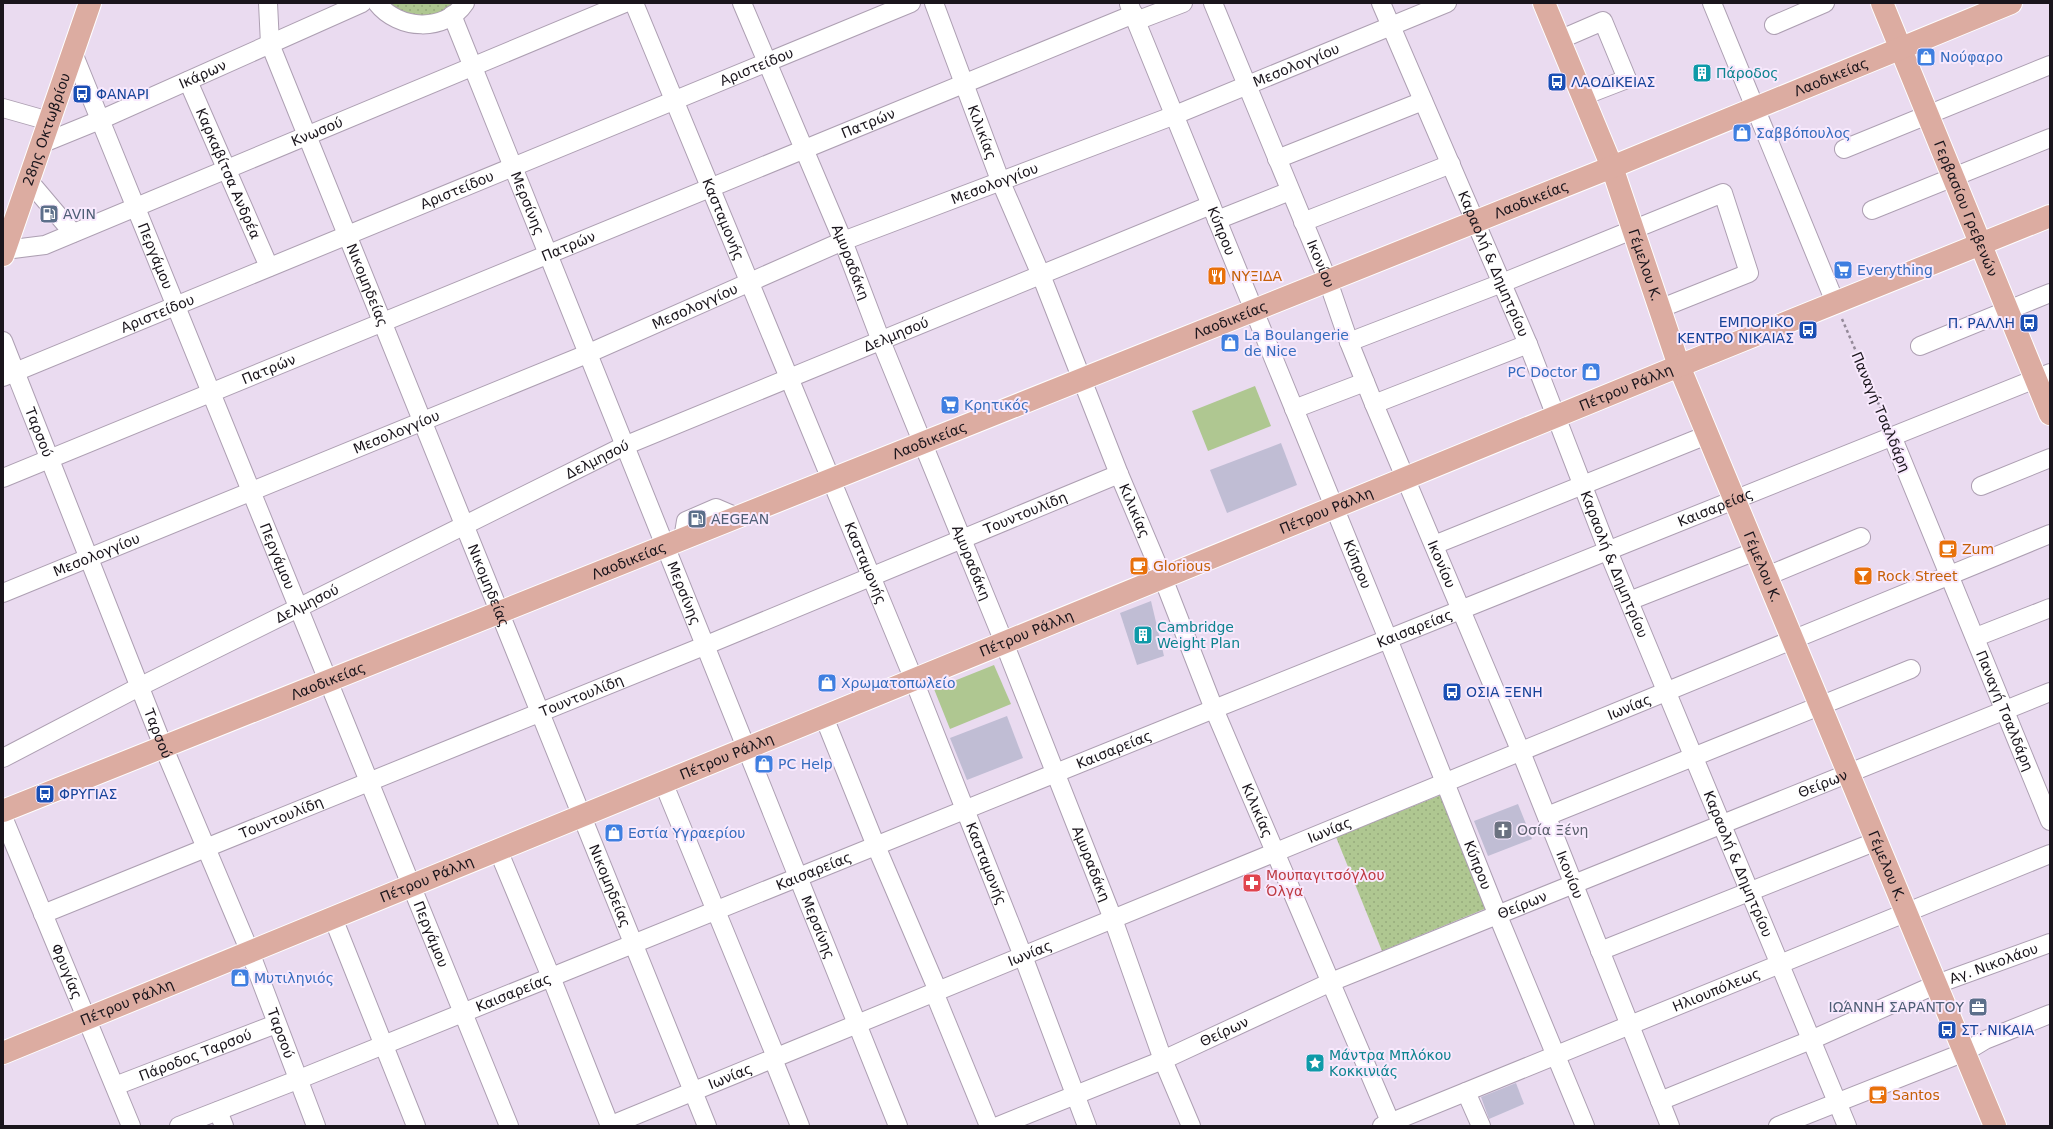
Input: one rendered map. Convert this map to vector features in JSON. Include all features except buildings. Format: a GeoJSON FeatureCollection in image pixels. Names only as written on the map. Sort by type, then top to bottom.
{"type":"FeatureCollection","features":[{"type":"Feature","properties":{"kind":"main road","name":"28ης Οκτωβρίου"},"geometry":{"type":"LineString","coordinates":[[4,252],[90,3]]}},
{"type":"Feature","properties":{"kind":"main road","name":"Γέμελου Κ."},"geometry":{"type":"LineString","coordinates":[[1544,3],[1612,167],[1679,366],[1995,1126]]}},
{"type":"Feature","properties":{"kind":"main road","name":"Γερβασίου Γρεβενών"},"geometry":{"type":"LineString","coordinates":[[1882,3],[2008,310],[2043,376],[2050,414]]}},
{"type":"Feature","properties":{"kind":"main road","name":"Λαοδικείας"},"geometry":{"type":"LineString","coordinates":[[3,811],[1612,167],[2011,3]]}},
{"type":"Feature","properties":{"kind":"main road","name":"Πέτρου Ράλλη"},"geometry":{"type":"LineString","coordinates":[[3,1053],[1556,416],[2050,216]]}},
{"type":"Feature","properties":{"kind":"street","name":"Νικομηδείας"},"geometry":{"type":"LineString","coordinates":[[268,3],[270,44],[707,1126]]}},
{"type":"Feature","properties":{"kind":"street","name":"Ικάρων"},"geometry":{"type":"LineString","coordinates":[[41,144],[100,120],[362,3]]}},
{"type":"Feature","properties":{"kind":"street"},"geometry":{"type":"LineString","coordinates":[[377,3],[391,16],[403,22],[415,25],[441,21],[452,15],[465,3]]}},
{"type":"Feature","properties":{"kind":"street","name":"Κνωσού"},"geometry":{"type":"LineString","coordinates":[[4,252],[45,245],[625,3]]}},
{"type":"Feature","properties":{"kind":"street","name":"Κασταμονής"},"geometry":{"type":"LineString","coordinates":[[634,3],[914,680],[1024,956],[1074,1095],[1087,1126]]}},
{"type":"Feature","properties":{"kind":"street","name":"Αμυραδάκη"},"geometry":{"type":"LineString","coordinates":[[742,3],[843,241],[881,341],[1004,642],[1113,919],[1163,1060],[1191,1126]]}},
{"type":"Feature","properties":{"kind":"street","name":"Αριστείδου"},"geometry":{"type":"LineString","coordinates":[[9,375],[911,3]]}},
{"type":"Feature","properties":{"kind":"street","name":"Κιλικίας"},"geometry":{"type":"LineString","coordinates":[[934,3],[1000,180],[1041,275],[1119,474],[1163,578],[1214,709],[1330,982],[1388,1125]]}},
{"type":"Feature","properties":{"kind":"street","name":"Πατρών"},"geometry":{"type":"LineString","coordinates":[[3,478],[211,394],[382,322],[547,256],[803,149],[965,84],[1133,13],[1183,3]]}},
{"type":"Feature","properties":{"kind":"street","name":"Ικονίου"},"geometry":{"type":"LineString","coordinates":[[1212,3],[1328,281],[1349,342],[1374,404],[1521,752],[1670,1126]]}},
{"type":"Feature","properties":{"kind":"street","name":"Καραολή & Δημητρίου"},"geometry":{"type":"LineString","coordinates":[[1381,3],[1390,27],[1477,221],[1528,344],[1608,551],[1847,1126]]}},
{"type":"Feature","properties":{"kind":"street","name":"Μεσολογγίου"},"geometry":{"type":"LineString","coordinates":[[3,593],[587,354],[843,241],[1174,115],[1447,3]]}},
{"type":"Feature","properties":{"kind":"street"},"geometry":{"type":"LineString","coordinates":[[1712,3],[1835,302]]}},
{"type":"Feature","properties":{"kind":"street"},"geometry":{"type":"LineString","coordinates":[[1774,25],[1825,3]]}},
{"type":"Feature","properties":{"kind":"street","name":"Κύπρου"},"geometry":{"type":"LineString","coordinates":[[1133,13],[1388,639],[1498,916],[1585,1126]]}},
{"type":"Feature","properties":{"kind":"street","name":"Μερσίνης"},"geometry":{"type":"LineString","coordinates":[[452,15],[471,67],[624,446],[673,542],[704,646],[898,1126]]}},
{"type":"Feature","properties":{"kind":"street"},"geometry":{"type":"LineString","coordinates":[[1559,40],[1603,21],[1627,79],[1583,96]]}},
{"type":"Feature","properties":{"kind":"street","name":"Περγάμου"},"geometry":{"type":"LineString","coordinates":[[72,53],[509,1126]]}},
{"type":"Feature","properties":{"kind":"street"},"geometry":{"type":"LineString","coordinates":[[1844,149],[2050,65]]}},
{"type":"Feature","properties":{"kind":"street","name":"Καρκαβίτσα Ανδρέα"},"geometry":{"type":"LineString","coordinates":[[188,81],[269,267]]}},
{"type":"Feature","properties":{"kind":"street"},"geometry":{"type":"LineString","coordinates":[[1277,159],[1423,101]]}},
{"type":"Feature","properties":{"kind":"street"},"geometry":{"type":"LineString","coordinates":[[3,108],[49,120]]}},
{"type":"Feature","properties":{"kind":"street"},"geometry":{"type":"LineString","coordinates":[[1872,210],[2050,138]]}},
{"type":"Feature","properties":{"kind":"street"},"geometry":{"type":"LineString","coordinates":[[1304,222],[1451,164]]}},
{"type":"Feature","properties":{"kind":"street"},"geometry":{"type":"LineString","coordinates":[[29,181],[73,233]]}},
{"type":"Feature","properties":{"kind":"street","name":"Δελμησού"},"geometry":{"type":"LineString","coordinates":[[3,758],[139,687],[624,446],[1041,275],[1214,213],[1290,191]]}},
{"type":"Feature","properties":{"kind":"street"},"geometry":{"type":"LineString","coordinates":[[1349,342],[1502,283],[1632,228],[1723,193],[1749,273],[1659,309]]}},
{"type":"Feature","properties":{"kind":"street"},"geometry":{"type":"LineString","coordinates":[[1920,346],[2050,293]]}},
{"type":"Feature","properties":{"kind":"street","name":"Ταρσού"},"geometry":{"type":"LineString","coordinates":[[3,341],[9,375],[49,460],[163,746],[250,952],[297,1080],[316,1126]]}},
{"type":"Feature","properties":{"kind":"street"},"geometry":{"type":"LineString","coordinates":[[1374,404],[1528,344]]}},
{"type":"Feature","properties":{"kind":"street","name":"Καισαρείας"},"geometry":{"type":"LineString","coordinates":[[179,1126],[221,1118],[297,1080],[384,1044],[2043,376]]}},
{"type":"Feature","properties":{"kind":"street"},"geometry":{"type":"LineString","coordinates":[[1294,409],[1365,382]]}},
{"type":"Feature","properties":{"kind":"street"},"geometry":{"type":"LineString","coordinates":[[1434,544],[1707,435]]}},
{"type":"Feature","properties":{"kind":"street","name":"Παναγή Τσαλδάρη"},"geometry":{"type":"LineString","coordinates":[[1892,436],[1976,637],[2050,821]]}},
{"type":"Feature","properties":{"kind":"street"},"geometry":{"type":"LineString","coordinates":[[1981,486],[2050,458]]}},
{"type":"Feature","properties":{"kind":"street","name":"Τουντουλίδη"},"geometry":{"type":"LineString","coordinates":[[43,914],[704,646],[1119,474]]}},
{"type":"Feature","properties":{"kind":"street","name":"Ιωνίας"},"geometry":{"type":"LineString","coordinates":[[610,1126],[2050,534]]}},
{"type":"Feature","properties":{"kind":"street"},"geometry":{"type":"LineString","coordinates":[[1766,576],[1861,537]]}},
{"type":"Feature","properties":{"kind":"street"},"geometry":{"type":"LineString","coordinates":[[1629,601],[1756,550]]}},
{"type":"Feature","properties":{"kind":"street"},"geometry":{"type":"LineString","coordinates":[[1976,637],[2050,608]]}},
{"type":"Feature","properties":{"kind":"street"},"geometry":{"type":"LineString","coordinates":[[1547,816],[1911,669]]}},
{"type":"Feature","properties":{"kind":"street","name":"Θείρων"},"geometry":{"type":"LineString","coordinates":[[998,1126],[1163,1060],[1330,982],[1498,916],[2050,692]]}},
{"type":"Feature","properties":{"kind":"street"},"geometry":{"type":"LineString","coordinates":[[824,716],[989,1126]]}},
{"type":"Feature","properties":{"kind":"street"},"geometry":{"type":"LineString","coordinates":[[663,782],[775,1058],[800,1126]]}},
{"type":"Feature","properties":{"kind":"street","name":"Φρυγίας"},"geometry":{"type":"LineString","coordinates":[[3,817],[131,1126]]}},
{"type":"Feature","properties":{"kind":"street"},"geometry":{"type":"LineString","coordinates":[[1600,951],[1877,841]]}},
{"type":"Feature","properties":{"kind":"street"},"geometry":{"type":"LineString","coordinates":[[498,850],[551,976],[610,1126]]}},
{"type":"Feature","properties":{"kind":"street","name":"Ηλιουπόλεως"},"geometry":{"type":"LineString","coordinates":[[1388,1125],[1555,1055],[2050,854]]}},
{"type":"Feature","properties":{"kind":"street"},"geometry":{"type":"LineString","coordinates":[[333,918],[416,1126]]}},
{"type":"Feature","properties":{"kind":"street","name":"Αγ. Νικολάου"},"geometry":{"type":"LineString","coordinates":[[1660,1101],[1811,1040],[1937,984],[2050,943]]}},
{"type":"Feature","properties":{"kind":"street"},"geometry":{"type":"LineString","coordinates":[[1778,1126],[1965,1052],[1985,1040],[2050,1014]]}},
{"type":"Feature","properties":{"kind":"street","name":"Πάροδος Ταρσού"},"geometry":{"type":"LineString","coordinates":[[115,1086],[276,1024]]}},
{"type":"Feature","properties":{"kind":"street"},"geometry":{"type":"LineString","coordinates":[[1466,1092],[1480,1126]]}},
{"type":"Feature","properties":{"kind":"path","name":"Παναγή Τσαλδάρη"},"geometry":{"type":"LineString","coordinates":[[1835,302],[1892,436]]}},
{"type":"Feature","properties":{"kind":"green space"},"geometry":{"type":"Polygon","coordinates":[[[386,3],[456,3],[441,15],[410,18],[386,3]]]}},
{"type":"Feature","properties":{"kind":"green space"},"geometry":{"type":"Polygon","coordinates":[[[1255,386],[1271,426],[1208,451],[1192,411],[1255,386]]]}},
{"type":"Feature","properties":{"kind":"green space"},"geometry":{"type":"Polygon","coordinates":[[[994,665],[1011,704],[950,729],[934,689],[994,665]]]}},
{"type":"Feature","properties":{"kind":"green space"},"geometry":{"type":"Polygon","coordinates":[[[1441,795],[1487,908],[1382,951],[1336,837],[1441,795]]]}},
{"type":"Feature","properties":{"kind":"place","name":"Νούφαρο"},"geometry":{"type":"Point","coordinates":[1926,57]}},
{"type":"Feature","properties":{"kind":"place","name":"Πάροδος"},"geometry":{"type":"Point","coordinates":[1702,73]}},
{"type":"Feature","properties":{"kind":"place","name":"ΛΑΟΔΙΚΕΙΑΣ"},"geometry":{"type":"Point","coordinates":[1557,82]}},
{"type":"Feature","properties":{"kind":"place","name":"ΦΑΝΑΡΙ"},"geometry":{"type":"Point","coordinates":[82,94]}},
{"type":"Feature","properties":{"kind":"place","name":"Σαββόπουλος"},"geometry":{"type":"Point","coordinates":[1742,133]}},
{"type":"Feature","properties":{"kind":"place","name":"AVIN"},"geometry":{"type":"Point","coordinates":[49,214]}},
{"type":"Feature","properties":{"kind":"place","name":"Everything"},"geometry":{"type":"Point","coordinates":[1843,270]}},
{"type":"Feature","properties":{"kind":"place","name":"ΝΥΞΙΔΑ"},"geometry":{"type":"Point","coordinates":[1217,276]}},
{"type":"Feature","properties":{"kind":"place","name":"Π. ΡΑΛΛΗ"},"geometry":{"type":"Point","coordinates":[2029,323]}},
{"type":"Feature","properties":{"kind":"place","name":"ΕΜΠΟΡΙΚΟ ΚΕΝΤΡΟ ΝΙΚΑΙΑΣ"},"geometry":{"type":"Point","coordinates":[1808,330]}},
{"type":"Feature","properties":{"kind":"place","name":"La Boulangerie de Nice"},"geometry":{"type":"Point","coordinates":[1230,343]}},
{"type":"Feature","properties":{"kind":"place","name":"PC Doctor"},"geometry":{"type":"Point","coordinates":[1591,372]}},
{"type":"Feature","properties":{"kind":"place","name":"Κρητικός"},"geometry":{"type":"Point","coordinates":[950,405]}},
{"type":"Feature","properties":{"kind":"place","name":"AEGEAN"},"geometry":{"type":"Point","coordinates":[697,519]}},
{"type":"Feature","properties":{"kind":"place","name":"Zum"},"geometry":{"type":"Point","coordinates":[1948,549]}},
{"type":"Feature","properties":{"kind":"place","name":"Glorious"},"geometry":{"type":"Point","coordinates":[1139,566]}},
{"type":"Feature","properties":{"kind":"place","name":"Rock Street"},"geometry":{"type":"Point","coordinates":[1863,576]}},
{"type":"Feature","properties":{"kind":"place","name":"Cambridge Weight Plan"},"geometry":{"type":"Point","coordinates":[1143,635]}},
{"type":"Feature","properties":{"kind":"place","name":"Χρωματοπωλείο"},"geometry":{"type":"Point","coordinates":[827,683]}},
{"type":"Feature","properties":{"kind":"place","name":"ΟΣΙΑ ΞΕΝΗ"},"geometry":{"type":"Point","coordinates":[1452,692]}},
{"type":"Feature","properties":{"kind":"place","name":"PC Help"},"geometry":{"type":"Point","coordinates":[764,764]}},
{"type":"Feature","properties":{"kind":"place","name":"ΦΡΥΓΙΑΣ"},"geometry":{"type":"Point","coordinates":[45,794]}},
{"type":"Feature","properties":{"kind":"place","name":"Οσία Ξένη"},"geometry":{"type":"Point","coordinates":[1503,830]}},
{"type":"Feature","properties":{"kind":"place","name":"Εστία Υγραερίου"},"geometry":{"type":"Point","coordinates":[614,833]}},
{"type":"Feature","properties":{"kind":"place","name":"Μουπαγιτσόγλου Όλγα"},"geometry":{"type":"Point","coordinates":[1252,883]}},
{"type":"Feature","properties":{"kind":"place","name":"Μυτιληνιός"},"geometry":{"type":"Point","coordinates":[240,978]}},
{"type":"Feature","properties":{"kind":"place","name":"ΙΩΆΝΝΗ ΣΑΡΑΝΤΟΥ"},"geometry":{"type":"Point","coordinates":[1978,1007]}},
{"type":"Feature","properties":{"kind":"place","name":"ΣΤ. ΝΙΚΑΙΑ"},"geometry":{"type":"Point","coordinates":[1947,1030]}},
{"type":"Feature","properties":{"kind":"place","name":"Μάντρα Μπλόκου Κοκκινιάς"},"geometry":{"type":"Point","coordinates":[1315,1063]}},
{"type":"Feature","properties":{"kind":"place","name":"Santos"},"geometry":{"type":"Point","coordinates":[1878,1095]}}]}
